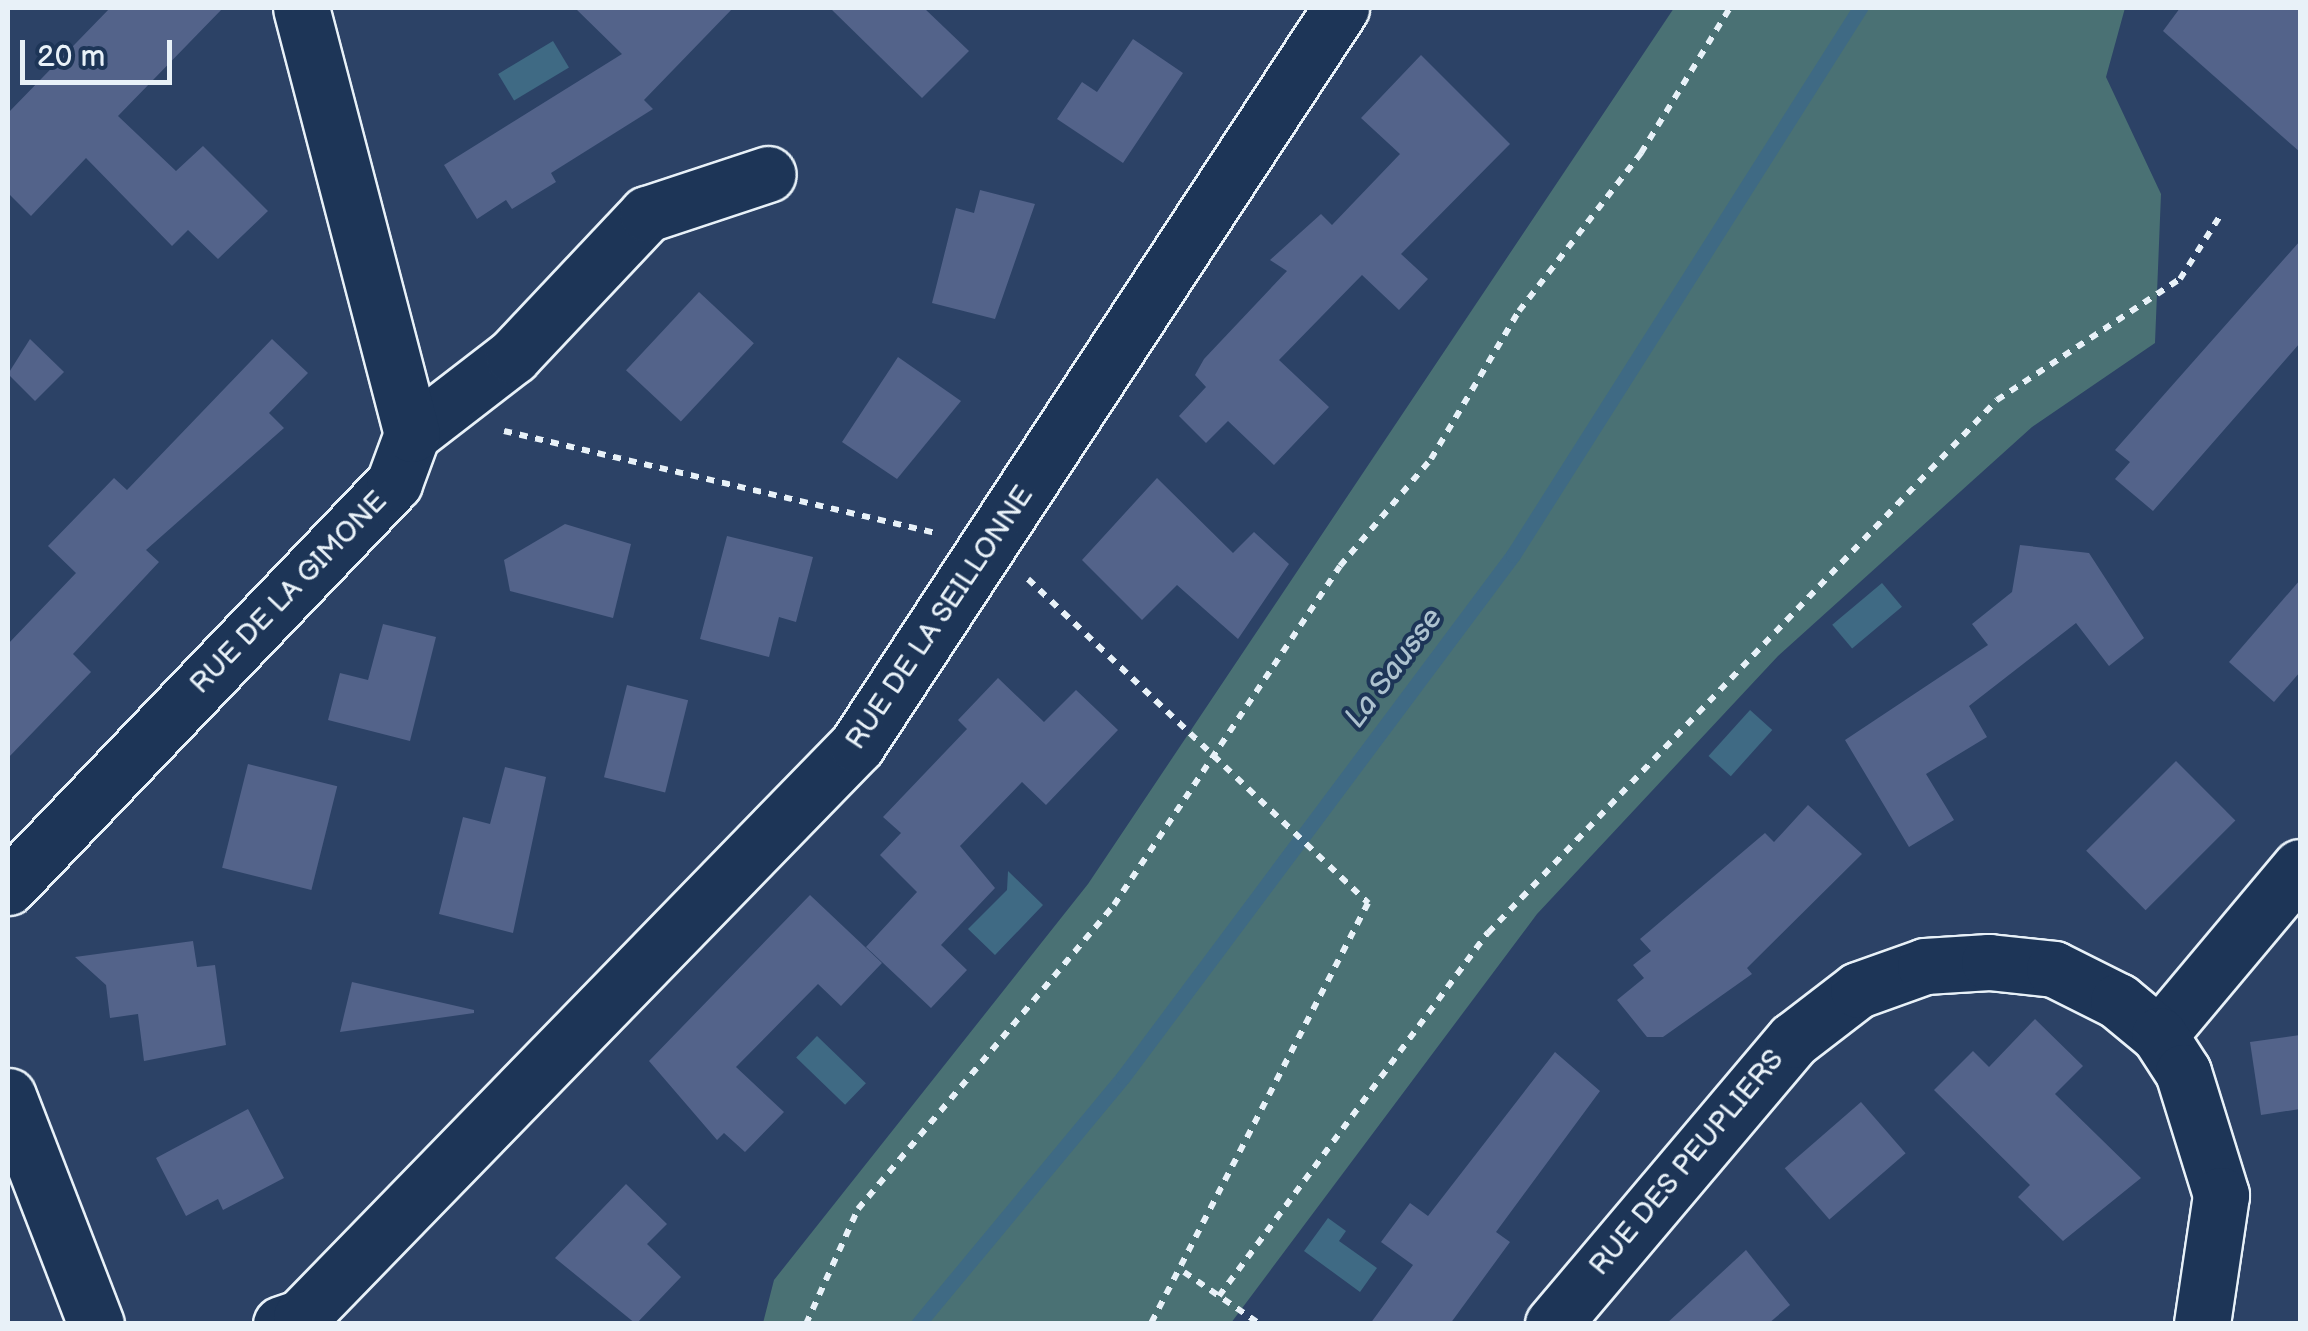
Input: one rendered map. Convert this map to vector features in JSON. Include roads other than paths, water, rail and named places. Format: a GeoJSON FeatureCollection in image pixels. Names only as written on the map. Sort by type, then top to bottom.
{"type":"FeatureCollection","features":[{"type":"Feature","properties":{"kind":"street"},"geometry":{"type":"LineString","coordinates":[[301,8],[412,434],[513,356],[647,214],[768,174]]}},
{"type":"Feature","properties":{"kind":"street","name":"RUE DE LA SEILLONNE"},"geometry":{"type":"LineString","coordinates":[[281,1324],[301,1317],[857,745],[1342,8]]}},
{"type":"Feature","properties":{"kind":"street","name":"RUE DE LA GIMONE"},"geometry":{"type":"LineString","coordinates":[[8,886],[394,484],[412,434]]}},
{"type":"Feature","properties":{"kind":"street"},"geometry":{"type":"LineString","coordinates":[[2202,1324],[2221,1195],[2210,1137],[2159,1035],[2300,867]]}},
{"type":"Feature","properties":{"kind":"street","name":"RUE DES PEUPLIERS"},"geometry":{"type":"LineString","coordinates":[[1552,1324],[1731,1104],[1858,990],[1926,966],[2054,970],[2159,1035]]}},
{"type":"Feature","properties":{"kind":"street"},"geometry":{"type":"LineString","coordinates":[[8,1096],[96,1324]]}},
{"type":"Feature","properties":{"kind":"water"},"geometry":{"type":"Polygon","coordinates":[[[553,41],[569,68],[514,101],[498,74],[553,41]]]}},
{"type":"Feature","properties":{"kind":"water"},"geometry":{"type":"Polygon","coordinates":[[[1882,583],[1902,607],[1852,649],[1832,625],[1882,583]]]}},
{"type":"Feature","properties":{"kind":"water"},"geometry":{"type":"Polygon","coordinates":[[[1750,710],[1772,730],[1731,776],[1709,756],[1750,710]]]}},
{"type":"Feature","properties":{"kind":"water"},"geometry":{"type":"Polygon","coordinates":[[[1008,871],[1043,905],[995,955],[968,929],[1007,890],[1008,871]]]}},
{"type":"Feature","properties":{"kind":"water"},"geometry":{"type":"Polygon","coordinates":[[[817,1036],[866,1083],[845,1105],[796,1058],[817,1036]]]}},
{"type":"Feature","properties":{"kind":"water"},"geometry":{"type":"Polygon","coordinates":[[[1328,1218],[1346,1231],[1339,1241],[1377,1268],[1360,1292],[1304,1251],[1328,1218]]]}},
{"type":"Feature","properties":{"kind":"waterway","name":"La Sausse"},"geometry":{"type":"LineString","coordinates":[[918,1324],[1123,1077],[1513,555],[1860,8]]}}]}
